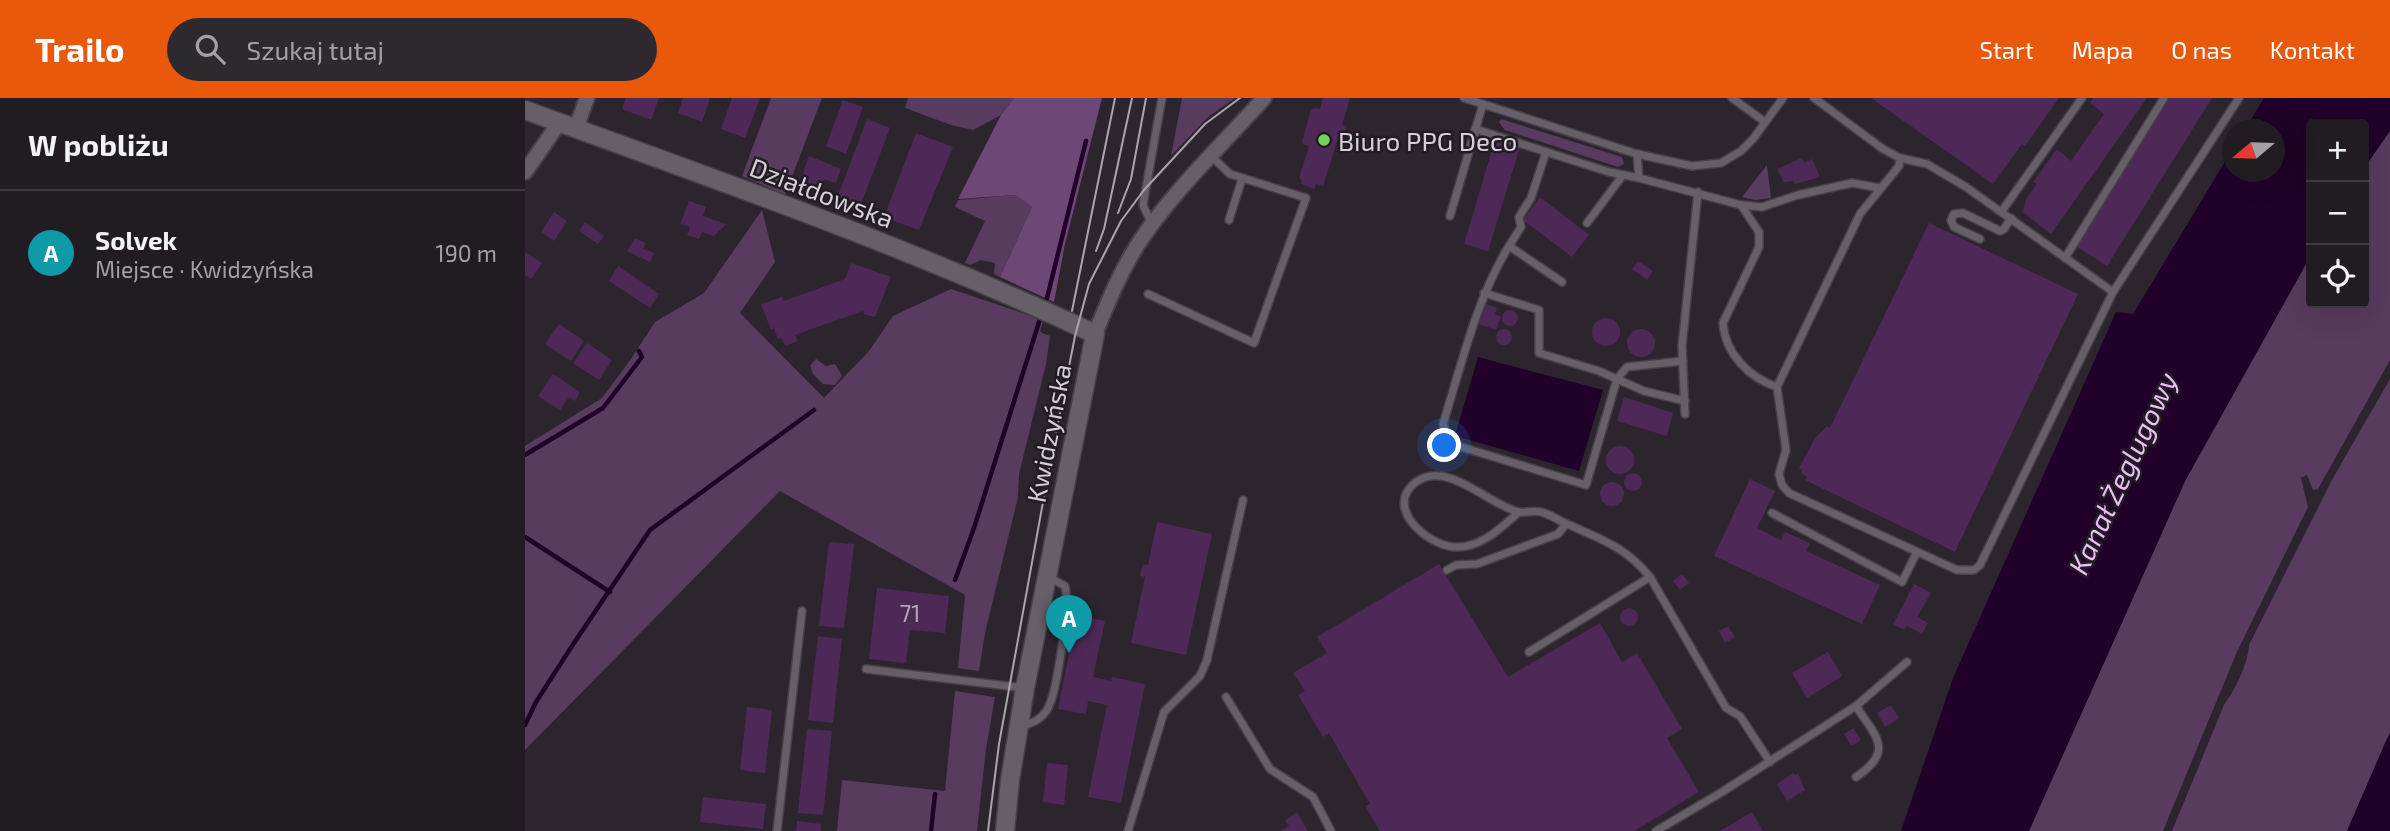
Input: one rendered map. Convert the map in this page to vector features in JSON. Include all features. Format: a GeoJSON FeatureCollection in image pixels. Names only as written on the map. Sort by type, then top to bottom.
{"type":"FeatureCollection","features":[{"type":"Feature","properties":{"kind":"street"},"geometry":{"type":"LineString","coordinates":[[525,172],[587,98]]}},
{"type":"Feature","properties":{"kind":"street","name":"Kwidzyńska"},"geometry":{"type":"LineString","coordinates":[[1005,831],[1010,780],[1025,688],[1095,334],[1115,286],[1132,254],[1154,222],[1264,98]]}},
{"type":"Feature","properties":{"kind":"street","name":"Działdowska"},"geometry":{"type":"LineString","coordinates":[[525,110],[926,260],[1095,334]]}},
{"type":"Feature","properties":{"kind":"lane"},"geometry":{"type":"LineString","coordinates":[[1154,222],[1143,205],[1162,98]]}},
{"type":"Feature","properties":{"kind":"lane"},"geometry":{"type":"LineString","coordinates":[[1464,98],[1637,154],[1683,165],[1705,166],[1729,159],[1749,143],[1783,98]]}},
{"type":"Feature","properties":{"kind":"lane"},"geometry":{"type":"LineString","coordinates":[[1732,98],[1765,122]]}},
{"type":"Feature","properties":{"kind":"lane"},"geometry":{"type":"LineString","coordinates":[[1814,98],[1883,149],[1901,158],[1927,164],[2002,211],[2113,292]]}},
{"type":"Feature","properties":{"kind":"lane"},"geometry":{"type":"LineString","coordinates":[[2002,211],[2082,98]]}},
{"type":"Feature","properties":{"kind":"lane"},"geometry":{"type":"LineString","coordinates":[[2065,258],[2164,98]]}},
{"type":"Feature","properties":{"kind":"lane"},"geometry":{"type":"LineString","coordinates":[[1901,158],[1899,166],[1860,214],[1777,387],[1786,450],[1779,474],[1781,485],[1789,493],[1957,570],[1974,570],[1980,565],[2113,292],[2239,98]]}},
{"type":"Feature","properties":{"kind":"lane"},"geometry":{"type":"LineString","coordinates":[[1450,216],[1483,104]]}},
{"type":"Feature","properties":{"kind":"lane"},"geometry":{"type":"LineString","coordinates":[[1475,129],[1623,175],[1741,205],[1767,206],[1798,195],[1852,184],[1880,188]]}},
{"type":"Feature","properties":{"kind":"lane"},"geometry":{"type":"LineString","coordinates":[[1546,152],[1531,198],[1519,217],[1521,227],[1484,293],[1443,424],[1445,433],[1458,446],[1586,485],[1616,379],[1627,367],[1683,360]]}},
{"type":"Feature","properties":{"kind":"lane"},"geometry":{"type":"LineString","coordinates":[[1637,154],[1639,177]]}},
{"type":"Feature","properties":{"kind":"lane"},"geometry":{"type":"LineString","coordinates":[[1148,294],[1254,343],[1306,198],[1230,174],[1211,156]]}},
{"type":"Feature","properties":{"kind":"lane"},"geometry":{"type":"LineString","coordinates":[[1587,223],[1623,175]]}},
{"type":"Feature","properties":{"kind":"lane"},"geometry":{"type":"LineString","coordinates":[[1230,220],[1242,179]]}},
{"type":"Feature","properties":{"kind":"lane"},"geometry":{"type":"LineString","coordinates":[[1685,414],[1682,346],[1698,192]]}},
{"type":"Feature","properties":{"kind":"lane"},"geometry":{"type":"LineString","coordinates":[[1741,205],[1759,232],[1759,247],[1723,323],[1724,335],[1731,350],[1748,372],[1777,387]]}},
{"type":"Feature","properties":{"kind":"lane"},"geometry":{"type":"LineString","coordinates":[[1980,239],[1954,227],[1951,220],[1954,214],[1963,213],[2000,230],[2004,229],[2011,218]]}},
{"type":"Feature","properties":{"kind":"lane"},"geometry":{"type":"LineString","coordinates":[[1509,246],[1562,282]]}},
{"type":"Feature","properties":{"kind":"lane"},"geometry":{"type":"LineString","coordinates":[[1484,293],[1539,310],[1539,353],[1599,371],[1644,391],[1685,401]]}},
{"type":"Feature","properties":{"kind":"lane"},"geometry":{"type":"LineString","coordinates":[[1519,512],[1497,532],[1480,541],[1455,547],[1440,543],[1417,529],[1404,510],[1405,498],[1417,481],[1429,476],[1444,477],[1519,512],[1541,512],[1617,545],[1635,559],[1650,577],[1725,708],[1741,716],[1770,762]]}},
{"type":"Feature","properties":{"kind":"lane"},"geometry":{"type":"LineString","coordinates":[[1128,831],[1164,712],[1200,676],[1207,660],[1243,500]]}},
{"type":"Feature","properties":{"kind":"lane"},"geometry":{"type":"LineString","coordinates":[[1772,513],[1902,582],[1917,552]]}},
{"type":"Feature","properties":{"kind":"lane"},"geometry":{"type":"LineString","coordinates":[[1447,570],[1456,565],[1477,564],[1558,534],[1566,524]]}},
{"type":"Feature","properties":{"kind":"lane"},"geometry":{"type":"LineString","coordinates":[[1019,726],[1029,725],[1047,710],[1054,690],[1067,594],[1065,586],[1047,576]]}},
{"type":"Feature","properties":{"kind":"lane"},"geometry":{"type":"LineString","coordinates":[[1529,652],[1650,577]]}},
{"type":"Feature","properties":{"kind":"lane"},"geometry":{"type":"LineString","coordinates":[[777,831],[802,611]]}},
{"type":"Feature","properties":{"kind":"lane"},"geometry":{"type":"LineString","coordinates":[[1656,831],[1856,706],[1906,662]]}},
{"type":"Feature","properties":{"kind":"lane"},"geometry":{"type":"LineString","coordinates":[[866,669],[1025,688]]}},
{"type":"Feature","properties":{"kind":"lane"},"geometry":{"type":"LineString","coordinates":[[1226,697],[1270,769],[1313,797],[1331,831]]}},
{"type":"Feature","properties":{"kind":"lane"},"geometry":{"type":"LineString","coordinates":[[1856,706],[1876,737],[1879,754],[1875,763],[1856,777]]}},
{"type":"Feature","properties":{"kind":"shaded area"},"geometry":{"type":"Polygon","coordinates":[[[771,98],[822,98],[785,195],[742,176],[771,98]]]}},
{"type":"Feature","properties":{"kind":"shaded area"},"geometry":{"type":"Polygon","coordinates":[[[908,98],[1014,98],[1001,115],[973,130],[905,108],[908,98]]]}},
{"type":"Feature","properties":{"kind":"shaded area"},"geometry":{"type":"Polygon","coordinates":[[[1014,98],[1102,98],[1065,244],[1054,302],[1000,277],[1032,207],[1015,195],[958,199],[1001,115],[1014,98]]]}},
{"type":"Feature","properties":{"kind":"shaded area"},"geometry":{"type":"Polygon","coordinates":[[[1182,98],[1235,98],[1208,117],[1171,156],[1182,98]]]}},
{"type":"Feature","properties":{"kind":"shaded area"},"geometry":{"type":"Polygon","coordinates":[[[1501,119],[1622,157],[1624,164],[1618,167],[1505,130],[1499,122],[1501,119]]]}},
{"type":"Feature","properties":{"kind":"shaded area"},"geometry":{"type":"Polygon","coordinates":[[[2390,131],[2390,360],[2318,489],[2313,490],[2307,475],[2301,478],[2308,507],[2236,654],[2163,831],[2029,831],[2185,481],[2306,264],[2306,308],[2369,308],[2369,161],[2390,131]]]}},
{"type":"Feature","properties":{"kind":"shaded area"},"geometry":{"type":"Polygon","coordinates":[[[1767,165],[1771,198],[1755,200],[1742,197],[1767,165]]]}},
{"type":"Feature","properties":{"kind":"shaded area"},"geometry":{"type":"Polygon","coordinates":[[[1015,195],[1032,207],[1000,277],[994,274],[995,263],[981,260],[970,265],[965,263],[985,221],[955,207],[958,200],[1015,195]]]}},
{"type":"Feature","properties":{"kind":"shaded area"},"geometry":{"type":"Polygon","coordinates":[[[762,210],[775,262],[740,313],[824,398],[869,351],[893,316],[951,289],[1043,320],[1040,332],[1050,336],[1046,364],[1019,474],[1018,497],[985,633],[979,671],[958,668],[965,595],[780,491],[525,750],[525,446],[602,398],[655,322],[704,293],[762,210]]]}},
{"type":"Feature","properties":{"kind":"shaded area"},"geometry":{"type":"Polygon","coordinates":[[[816,359],[826,366],[835,364],[842,376],[835,385],[823,384],[813,374],[810,366],[816,359]]]}},
{"type":"Feature","properties":{"kind":"shaded area"},"geometry":{"type":"Polygon","coordinates":[[[2390,379],[2390,733],[2347,831],[2172,831],[2224,705],[2240,676],[2249,645],[2333,478],[2390,379]]]}},
{"type":"Feature","properties":{"kind":"shaded area"},"geometry":{"type":"Polygon","coordinates":[[[955,691],[995,697],[977,831],[837,831],[842,780],[945,791],[955,691]]]}},
{"type":"Feature","properties":{"kind":"water","name":"Kanał Żeglugowy"},"geometry":{"type":"Polygon","coordinates":[[[2264,98],[2390,98],[2390,131],[2369,161],[2369,119],[2306,119],[2306,264],[2185,481],[2029,831],[1901,831],[1953,678],[2116,312],[2133,314],[2222,167],[2222,182],[2285,182],[2285,119],[2251,119],[2264,98]]]}},
{"type":"Feature","properties":{"kind":"water"},"geometry":{"type":"Polygon","coordinates":[[[1478,357],[1603,390],[1579,471],[1455,436],[1478,357]]]}},
{"type":"Feature","properties":{"kind":"water"},"geometry":{"type":"Polygon","coordinates":[[[2390,733],[2390,831],[2347,831],[2385,743],[2390,733]]]}},
{"type":"Feature","properties":{"kind":"building"},"geometry":{"type":"Polygon","coordinates":[[[626,98],[659,98],[651,120],[622,109],[626,98]]]}},
{"type":"Feature","properties":{"kind":"building"},"geometry":{"type":"Polygon","coordinates":[[[683,98],[710,98],[702,122],[678,113],[683,98]]]}},
{"type":"Feature","properties":{"kind":"building"},"geometry":{"type":"Polygon","coordinates":[[[732,98],[760,98],[745,138],[721,129],[732,98]]]}},
{"type":"Feature","properties":{"kind":"building","name":"Biuro PPG Deco"},"geometry":{"type":"Polygon","coordinates":[[[1323,98],[1350,98],[1342,125],[1347,126],[1344,136],[1339,135],[1323,186],[1316,184],[1314,189],[1301,184],[1302,180],[1299,178],[1309,146],[1302,141],[1311,110],[1320,109],[1323,98]]]}},
{"type":"Feature","properties":{"kind":"building"},"geometry":{"type":"Polygon","coordinates":[[[1871,98],[2059,98],[2025,146],[2022,144],[1993,184],[1871,98]]]}},
{"type":"Feature","properties":{"kind":"building"},"geometry":{"type":"Polygon","coordinates":[[[2093,98],[2147,98],[2051,234],[2023,212],[2026,199],[2037,184],[2033,182],[2057,149],[2071,161],[2104,114],[2090,103],[2093,98]]]}},
{"type":"Feature","properties":{"kind":"building"},"geometry":{"type":"Polygon","coordinates":[[[2170,98],[2212,98],[2107,266],[2077,247],[2170,98]]]}},
{"type":"Feature","properties":{"kind":"building"},"geometry":{"type":"Polygon","coordinates":[[[843,100],[863,107],[846,154],[826,146],[843,100]]]}},
{"type":"Feature","properties":{"kind":"building"},"geometry":{"type":"Polygon","coordinates":[[[867,119],[890,128],[859,209],[836,201],[867,119]]]}},
{"type":"Feature","properties":{"kind":"building"},"geometry":{"type":"Polygon","coordinates":[[[916,133],[953,147],[919,230],[884,217],[916,133]]]}},
{"type":"Feature","properties":{"kind":"building"},"geometry":{"type":"Polygon","coordinates":[[[1495,140],[1520,147],[1488,251],[1464,244],[1495,140]]]}},
{"type":"Feature","properties":{"kind":"building"},"geometry":{"type":"Polygon","coordinates":[[[809,156],[841,169],[836,183],[824,179],[819,194],[802,188],[806,178],[802,176],[809,156]]]}},
{"type":"Feature","properties":{"kind":"building"},"geometry":{"type":"Polygon","coordinates":[[[1802,158],[1805,163],[1812,159],[1820,177],[1795,184],[1793,181],[1784,182],[1777,169],[1802,158]]]}},
{"type":"Feature","properties":{"kind":"building"},"geometry":{"type":"Polygon","coordinates":[[[1540,197],[1589,235],[1572,257],[1523,220],[1540,197]]]}},
{"type":"Feature","properties":{"kind":"building"},"geometry":{"type":"Polygon","coordinates":[[[689,201],[706,207],[703,216],[726,224],[714,236],[702,232],[699,239],[687,235],[690,227],[680,224],[689,201]]]}},
{"type":"Feature","properties":{"kind":"building"},"geometry":{"type":"Polygon","coordinates":[[[554,212],[567,221],[554,241],[541,232],[554,212]]]}},
{"type":"Feature","properties":{"kind":"building"},"geometry":{"type":"Polygon","coordinates":[[[585,222],[604,236],[598,244],[579,231],[585,222]]]}},
{"type":"Feature","properties":{"kind":"building"},"geometry":{"type":"Polygon","coordinates":[[[1929,223],[2078,294],[1955,552],[1805,480],[1807,477],[1799,468],[1815,438],[1827,426],[1830,428],[1929,223]]]}},
{"type":"Feature","properties":{"kind":"building"},"geometry":{"type":"Polygon","coordinates":[[[635,238],[646,243],[643,249],[654,253],[650,262],[627,251],[635,238]]]}},
{"type":"Feature","properties":{"kind":"building"},"geometry":{"type":"Polygon","coordinates":[[[525,252],[542,263],[531,279],[525,275],[525,252]]]}},
{"type":"Feature","properties":{"kind":"building"},"geometry":{"type":"Polygon","coordinates":[[[1638,261],[1653,271],[1647,280],[1632,269],[1638,261]]]}},
{"type":"Feature","properties":{"kind":"building"},"geometry":{"type":"Polygon","coordinates":[[[851,263],[891,277],[875,317],[864,314],[863,311],[795,335],[798,341],[785,346],[782,338],[778,339],[774,329],[771,330],[761,304],[782,297],[784,301],[845,279],[851,263]]]}},
{"type":"Feature","properties":{"kind":"building"},"geometry":{"type":"Polygon","coordinates":[[[618,266],[659,294],[650,308],[609,281],[618,266]]]}},
{"type":"Feature","properties":{"kind":"building"},"geometry":{"type":"Polygon","coordinates":[[[1486,304],[1497,308],[1495,314],[1501,317],[1496,330],[1479,324],[1486,304]]]}},
{"type":"Feature","properties":{"kind":"building"},"geometry":{"type":"Polygon","coordinates":[[[1507,310],[1513,310],[1518,318],[1516,324],[1507,326],[1502,321],[1502,315],[1507,310]]]}},
{"type":"Feature","properties":{"kind":"building"},"geometry":{"type":"Polygon","coordinates":[[[1606,318],[1616,322],[1620,332],[1616,342],[1606,346],[1596,342],[1592,332],[1596,322],[1606,318]]]}},
{"type":"Feature","properties":{"kind":"building"},"geometry":{"type":"Polygon","coordinates":[[[559,324],[584,341],[571,361],[545,344],[559,324]]]}},
{"type":"Feature","properties":{"kind":"building"},"geometry":{"type":"Polygon","coordinates":[[[1501,329],[1507,329],[1512,337],[1510,343],[1501,345],[1496,340],[1496,334],[1501,329]]]}},
{"type":"Feature","properties":{"kind":"building"},"geometry":{"type":"Polygon","coordinates":[[[1641,329],[1651,333],[1655,343],[1651,353],[1641,357],[1631,353],[1627,343],[1631,333],[1641,329]]]}},
{"type":"Feature","properties":{"kind":"building"},"geometry":{"type":"Polygon","coordinates":[[[587,343],[612,360],[599,380],[573,363],[587,343]]]}},
{"type":"Feature","properties":{"kind":"building"},"geometry":{"type":"Polygon","coordinates":[[[553,374],[580,392],[575,401],[569,397],[560,410],[538,396],[553,374]]]}},
{"type":"Feature","properties":{"kind":"building"},"geometry":{"type":"Polygon","coordinates":[[[1624,397],[1673,413],[1667,436],[1617,421],[1624,397]]]}},
{"type":"Feature","properties":{"kind":"building"},"geometry":{"type":"Polygon","coordinates":[[[1620,446],[1630,450],[1634,460],[1630,470],[1620,474],[1610,470],[1606,460],[1610,450],[1620,446]]]}},
{"type":"Feature","properties":{"kind":"building"},"geometry":{"type":"Polygon","coordinates":[[[1633,473],[1639,476],[1642,482],[1639,488],[1633,491],[1627,488],[1624,482],[1627,476],[1633,473]]]}},
{"type":"Feature","properties":{"kind":"building"},"geometry":{"type":"Polygon","coordinates":[[[1750,479],[1775,491],[1757,528],[1781,540],[1785,532],[1810,543],[1806,551],[1880,585],[1862,624],[1714,556],[1750,479]]]}},
{"type":"Feature","properties":{"kind":"building"},"geometry":{"type":"Polygon","coordinates":[[[1612,482],[1621,485],[1624,494],[1621,503],[1612,506],[1603,503],[1600,494],[1603,485],[1612,482]]]}},
{"type":"Feature","properties":{"kind":"building"},"geometry":{"type":"Polygon","coordinates":[[[1157,522],[1212,534],[1186,655],[1131,643],[1145,577],[1140,576],[1143,564],[1148,565],[1157,522]]]}},
{"type":"Feature","properties":{"kind":"building"},"geometry":{"type":"Polygon","coordinates":[[[829,542],[854,544],[844,628],[819,626],[829,542]]]}},
{"type":"Feature","properties":{"kind":"building"},"geometry":{"type":"Polygon","coordinates":[[[1439,564],[1508,677],[1600,623],[1622,662],[1637,653],[1682,729],[1667,738],[1699,792],[1634,831],[1380,831],[1365,806],[1370,804],[1329,733],[1323,737],[1298,695],[1305,691],[1293,673],[1327,653],[1317,637],[1439,564]]]}},
{"type":"Feature","properties":{"kind":"building"},"geometry":{"type":"Polygon","coordinates":[[[1682,574],[1689,583],[1680,590],[1673,581],[1682,574]]]}},
{"type":"Feature","properties":{"kind":"building"},"geometry":{"type":"Polygon","coordinates":[[[1914,584],[1931,593],[1917,617],[1928,623],[1922,634],[1907,626],[1904,630],[1893,624],[1914,584]]]}},
{"type":"Feature","properties":{"kind":"building"},"geometry":{"type":"Polygon","coordinates":[[[877,588],[949,596],[945,633],[910,630],[906,663],[869,659],[877,588]]]}},
{"type":"Feature","properties":{"kind":"building"},"geometry":{"type":"Polygon","coordinates":[[[1629,608],[1635,611],[1638,617],[1635,623],[1629,626],[1623,623],[1620,617],[1623,611],[1629,608]]]}},
{"type":"Feature","properties":{"kind":"building"},"geometry":{"type":"Polygon","coordinates":[[[1077,615],[1105,621],[1093,677],[1111,681],[1112,677],[1145,684],[1121,803],[1088,797],[1107,705],[1088,701],[1086,714],[1058,709],[1077,615]]]}},
{"type":"Feature","properties":{"kind":"building"},"geometry":{"type":"Polygon","coordinates":[[[1728,626],[1735,637],[1725,643],[1719,631],[1728,626]]]}},
{"type":"Feature","properties":{"kind":"building"},"geometry":{"type":"Polygon","coordinates":[[[818,636],[842,639],[833,723],[808,720],[818,636]]]}},
{"type":"Feature","properties":{"kind":"building"},"geometry":{"type":"Polygon","coordinates":[[[1828,652],[1842,676],[1807,698],[1792,673],[1828,652]]]}},
{"type":"Feature","properties":{"kind":"building"},"geometry":{"type":"Polygon","coordinates":[[[1891,705],[1899,718],[1885,727],[1877,713],[1891,705]]]}},
{"type":"Feature","properties":{"kind":"building"},"geometry":{"type":"Polygon","coordinates":[[[747,707],[772,710],[765,773],[740,770],[747,707]]]}},
{"type":"Feature","properties":{"kind":"building"},"geometry":{"type":"Polygon","coordinates":[[[1853,728],[1861,740],[1851,746],[1844,734],[1853,728]]]}},
{"type":"Feature","properties":{"kind":"building"},"geometry":{"type":"Polygon","coordinates":[[[807,729],[832,731],[823,815],[798,813],[807,729]]]}},
{"type":"Feature","properties":{"kind":"building"},"geometry":{"type":"Polygon","coordinates":[[[1047,763],[1068,765],[1064,805],[1043,802],[1047,763]]]}},
{"type":"Feature","properties":{"kind":"building"},"geometry":{"type":"Polygon","coordinates":[[[1793,773],[1798,773],[1805,790],[1787,801],[1777,784],[1793,773]]]}},
{"type":"Feature","properties":{"kind":"building"},"geometry":{"type":"Polygon","coordinates":[[[703,797],[766,804],[763,829],[700,822],[703,797]]]}},
{"type":"Feature","properties":{"kind":"building"},"geometry":{"type":"Polygon","coordinates":[[[1297,812],[1308,831],[1280,831],[1289,826],[1285,820],[1297,812]]]}},
{"type":"Feature","properties":{"kind":"building"},"geometry":{"type":"Polygon","coordinates":[[[1752,812],[1763,831],[1720,831],[1752,812]]]}},
{"type":"Feature","properties":{"kind":"building"},"geometry":{"type":"Polygon","coordinates":[[[797,821],[821,824],[821,831],[796,831],[797,821]]]}},
{"type":"Feature","properties":{"kind":"waterway"},"geometry":{"type":"LineString","coordinates":[[1047,298],[1086,141]]}},
{"type":"Feature","properties":{"kind":"waterway"},"geometry":{"type":"LineString","coordinates":[[955,580],[1040,319]]}},
{"type":"Feature","properties":{"kind":"waterway"},"geometry":{"type":"LineString","coordinates":[[525,455],[603,408],[642,357],[639,351]]}},
{"type":"Feature","properties":{"kind":"waterway"},"geometry":{"type":"LineString","coordinates":[[525,725],[536,702],[650,530],[814,410]]}},
{"type":"Feature","properties":{"kind":"waterway"},"geometry":{"type":"LineString","coordinates":[[525,537],[610,592]]}},
{"type":"Feature","properties":{"kind":"waterway"},"geometry":{"type":"LineString","coordinates":[[931,831],[935,794]]}},
{"type":"Feature","properties":{"kind":"tram line"},"geometry":{"type":"LineString","coordinates":[[1072,311],[1115,98]]}},
{"type":"Feature","properties":{"kind":"tram line"},"geometry":{"type":"LineString","coordinates":[[1096,251],[1104,229],[1132,98]]}},
{"type":"Feature","properties":{"kind":"tram line"},"geometry":{"type":"LineString","coordinates":[[1118,213],[1131,179],[1146,98]]}},
{"type":"Feature","properties":{"kind":"tram line"},"geometry":{"type":"LineString","coordinates":[[988,831],[999,744],[1049,469],[1075,336],[1089,284],[1121,221],[1144,190],[1205,124],[1240,98]]}},
{"type":"Feature","properties":{"kind":"place","name":"Biuro PPG Deco"},"geometry":{"type":"Point","coordinates":[1324,140]}},
{"type":"Feature","properties":{"kind":"place","name":"Solvek"},"geometry":{"type":"Point","coordinates":[1069,653]}}]}
